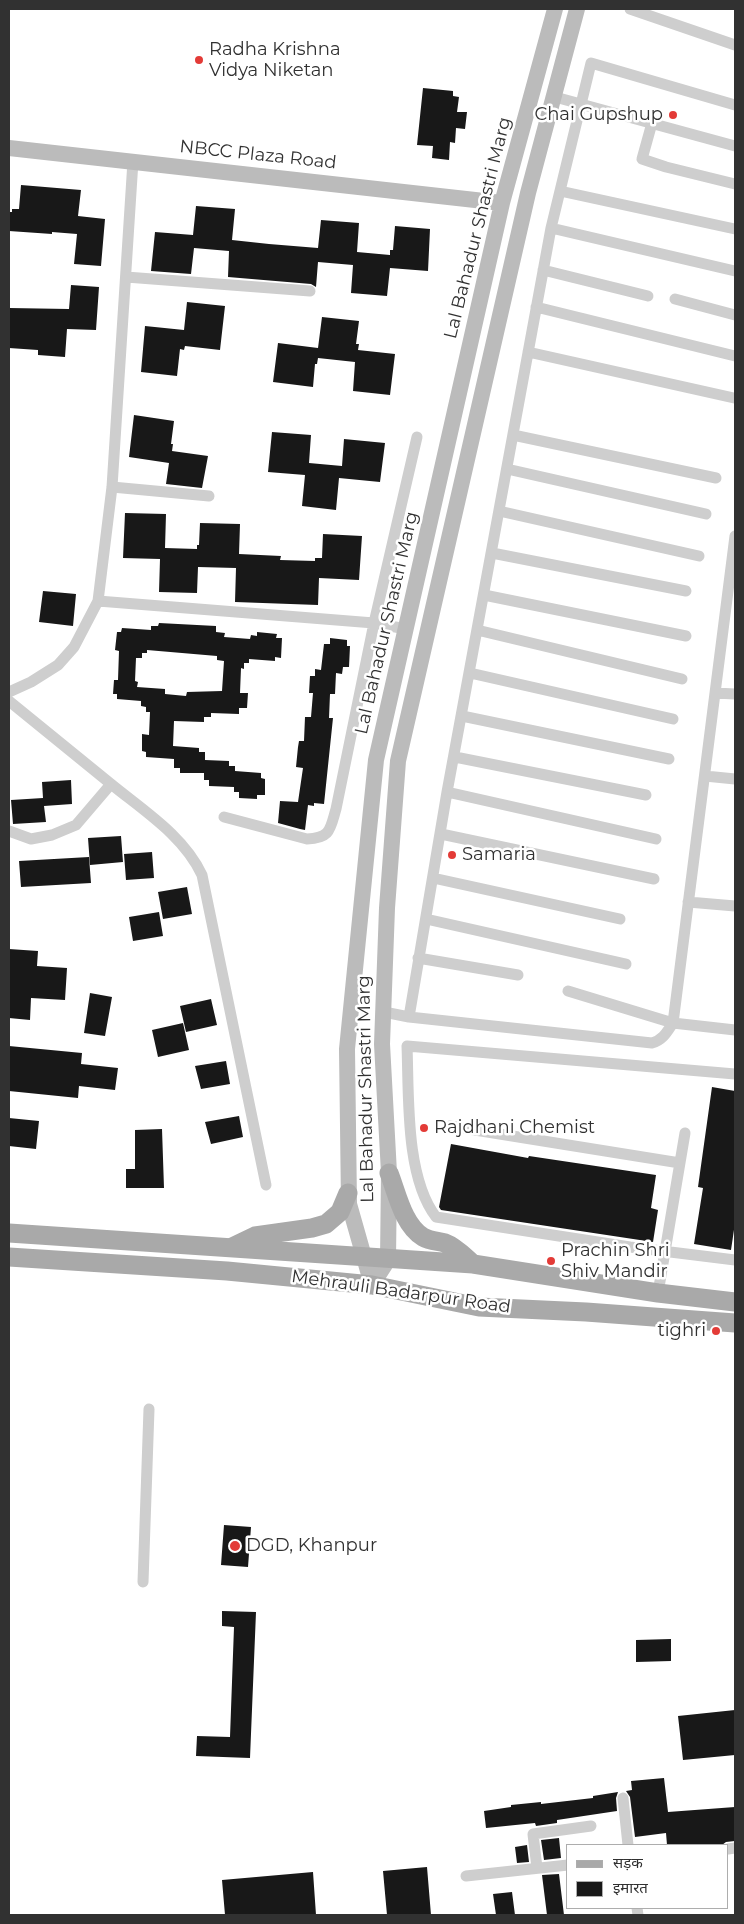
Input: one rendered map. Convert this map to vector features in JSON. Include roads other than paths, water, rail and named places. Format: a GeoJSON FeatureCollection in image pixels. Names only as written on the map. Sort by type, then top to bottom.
{"type":"FeatureCollection","features":[{"type":"Feature","properties":{"kind":"main road","name":"Lal Bahadur Shastri Marg"},"geometry":{"type":"LineString","coordinates":[[372,1285],[348,1204],[347,1049],[376,760],[502,203],[556,9]]}},
{"type":"Feature","properties":{"kind":"main road","name":"Lal Bahadur Shastri Marg"},"geometry":{"type":"LineString","coordinates":[[388,1260],[389,1173],[382,1044],[387,908],[398,761],[528,193],[577,9]]}},
{"type":"Feature","properties":{"kind":"main road","name":"NBCC Plaza Road"},"geometry":{"type":"LineString","coordinates":[[9,148],[502,203]]}},
{"type":"Feature","properties":{"kind":"main road"},"geometry":{"type":"LineString","coordinates":[[389,1173],[408,1221],[415,1230],[422,1237],[454,1247],[473,1264]]}},
{"type":"Feature","properties":{"kind":"main road"},"geometry":{"type":"LineString","coordinates":[[231,1247],[255,1236],[312,1228],[326,1224],[340,1212],[348,1193]]}},
{"type":"Feature","properties":{"kind":"main road","name":"Mehrauli Badarpur Road"},"geometry":{"type":"LineString","coordinates":[[9,1233],[231,1247],[388,1260],[473,1264],[658,1293],[735,1302]]}},
{"type":"Feature","properties":{"kind":"main road","name":"Mehrauli Badarpur Road"},"geometry":{"type":"LineString","coordinates":[[9,1257],[227,1271],[372,1285],[479,1307],[586,1312],[735,1323]]}},
{"type":"Feature","properties":{"kind":"main road"},"geometry":{"type":"LineString","coordinates":[[372,1285],[388,1260]]}},
{"type":"Feature","properties":{"kind":"street"},"geometry":{"type":"LineString","coordinates":[[630,9],[735,45]]}},
{"type":"Feature","properties":{"kind":"street"},"geometry":{"type":"LineString","coordinates":[[409,1017],[447,792],[455,757],[551,228],[591,64],[735,106]]}},
{"type":"Feature","properties":{"kind":"street"},"geometry":{"type":"LineString","coordinates":[[555,97],[735,146]]}},
{"type":"Feature","properties":{"kind":"street"},"geometry":{"type":"LineString","coordinates":[[652,123],[642,159],[735,184]]}},
{"type":"Feature","properties":{"kind":"street"},"geometry":{"type":"LineString","coordinates":[[9,692],[31,682],[58,665],[74,648],[98,601],[112,487],[134,161]]}},
{"type":"Feature","properties":{"kind":"street"},"geometry":{"type":"LineString","coordinates":[[560,191],[735,229]]}},
{"type":"Feature","properties":{"kind":"street"},"geometry":{"type":"LineString","coordinates":[[551,228],[735,271]]}},
{"type":"Feature","properties":{"kind":"street"},"geometry":{"type":"LineString","coordinates":[[543,270],[648,296]]}},
{"type":"Feature","properties":{"kind":"street"},"geometry":{"type":"LineString","coordinates":[[126,277],[310,291]]}},
{"type":"Feature","properties":{"kind":"street"},"geometry":{"type":"LineString","coordinates":[[675,299],[735,315]]}},
{"type":"Feature","properties":{"kind":"street"},"geometry":{"type":"LineString","coordinates":[[536,307],[735,356]]}},
{"type":"Feature","properties":{"kind":"street"},"geometry":{"type":"LineString","coordinates":[[528,352],[734,398]]}},
{"type":"Feature","properties":{"kind":"street"},"geometry":{"type":"LineString","coordinates":[[513,435],[716,478]]}},
{"type":"Feature","properties":{"kind":"street"},"geometry":{"type":"LineString","coordinates":[[224,817],[307,839],[320,838],[329,831],[336,809],[374,622],[416,437]]}},
{"type":"Feature","properties":{"kind":"street"},"geometry":{"type":"LineString","coordinates":[[507,469],[706,514]]}},
{"type":"Feature","properties":{"kind":"street"},"geometry":{"type":"LineString","coordinates":[[112,487],[209,496]]}},
{"type":"Feature","properties":{"kind":"street"},"geometry":{"type":"LineString","coordinates":[[499,510],[699,556]]}},
{"type":"Feature","properties":{"kind":"street"},"geometry":{"type":"LineString","coordinates":[[384,1012],[409,1017],[652,1043],[658,1042],[666,1034],[673,1023],[735,536]]}},
{"type":"Feature","properties":{"kind":"street"},"geometry":{"type":"LineString","coordinates":[[492,552],[686,591]]}},
{"type":"Feature","properties":{"kind":"street"},"geometry":{"type":"LineString","coordinates":[[484,596],[686,636]]}},
{"type":"Feature","properties":{"kind":"street"},"geometry":{"type":"LineString","coordinates":[[98,601],[374,622],[406,629]]}},
{"type":"Feature","properties":{"kind":"street"},"geometry":{"type":"LineString","coordinates":[[477,630],[682,679]]}},
{"type":"Feature","properties":{"kind":"street"},"geometry":{"type":"LineString","coordinates":[[470,673],[673,719]]}},
{"type":"Feature","properties":{"kind":"street"},"geometry":{"type":"LineString","coordinates":[[715,693],[735,694]]}},
{"type":"Feature","properties":{"kind":"street"},"geometry":{"type":"LineString","coordinates":[[9,701],[183,844],[194,859],[202,875],[266,1185]]}},
{"type":"Feature","properties":{"kind":"street"},"geometry":{"type":"LineString","coordinates":[[462,716],[669,759]]}},
{"type":"Feature","properties":{"kind":"street"},"geometry":{"type":"LineString","coordinates":[[455,757],[646,795]]}},
{"type":"Feature","properties":{"kind":"street"},"geometry":{"type":"LineString","coordinates":[[705,776],[735,779]]}},
{"type":"Feature","properties":{"kind":"street"},"geometry":{"type":"LineString","coordinates":[[9,831],[31,839],[52,835],[76,825],[111,784]]}},
{"type":"Feature","properties":{"kind":"street"},"geometry":{"type":"LineString","coordinates":[[447,792],[656,839]]}},
{"type":"Feature","properties":{"kind":"street"},"geometry":{"type":"LineString","coordinates":[[441,834],[654,879]]}},
{"type":"Feature","properties":{"kind":"street"},"geometry":{"type":"LineString","coordinates":[[433,878],[620,919]]}},
{"type":"Feature","properties":{"kind":"street"},"geometry":{"type":"LineString","coordinates":[[688,902],[735,906]]}},
{"type":"Feature","properties":{"kind":"street"},"geometry":{"type":"LineString","coordinates":[[426,919],[626,964]]}},
{"type":"Feature","properties":{"kind":"street"},"geometry":{"type":"LineString","coordinates":[[418,958],[518,975]]}},
{"type":"Feature","properties":{"kind":"street"},"geometry":{"type":"LineString","coordinates":[[568,992],[673,1023],[735,1026]]}},
{"type":"Feature","properties":{"kind":"street"},"geometry":{"type":"LineString","coordinates":[[735,1074],[406,1046],[410,1121],[415,1164],[426,1203],[436,1217],[734,1260],[735,1248]]}},
{"type":"Feature","properties":{"kind":"street"},"geometry":{"type":"LineString","coordinates":[[450,1126],[680,1163]]}},
{"type":"Feature","properties":{"kind":"street"},"geometry":{"type":"LineString","coordinates":[[658,1293],[685,1133]]}},
{"type":"Feature","properties":{"kind":"street"},"geometry":{"type":"LineString","coordinates":[[142,1582],[149,1409]]}},
{"type":"Feature","properties":{"kind":"street"},"geometry":{"type":"LineString","coordinates":[[623,1798],[628,1844]]}},
{"type":"Feature","properties":{"kind":"street"},"geometry":{"type":"LineString","coordinates":[[537,1868],[533,1834],[590,1826]]}},
{"type":"Feature","properties":{"kind":"street"},"geometry":{"type":"LineString","coordinates":[[466,1876],[566,1865]]}},
{"type":"Feature","properties":{"kind":"place","name":"Radha Krishna Vidya Niketan"},"geometry":{"type":"Point","coordinates":[199,60]}},
{"type":"Feature","properties":{"kind":"place","name":"Chai Gupshup"},"geometry":{"type":"Point","coordinates":[673,115]}},
{"type":"Feature","properties":{"kind":"place","name":"Samaria"},"geometry":{"type":"Point","coordinates":[452,855]}},
{"type":"Feature","properties":{"kind":"place","name":"Rajdhani Chemist"},"geometry":{"type":"Point","coordinates":[424,1128]}},
{"type":"Feature","properties":{"kind":"place","name":"Prachin Shri Shiv Mandir"},"geometry":{"type":"Point","coordinates":[551,1261]}},
{"type":"Feature","properties":{"kind":"place","name":"tighri"},"geometry":{"type":"Point","coordinates":[716,1331]}},
{"type":"Feature","properties":{"kind":"place","name":"DGD, Khanpur"},"geometry":{"type":"Point","coordinates":[235,1546]}}]}
